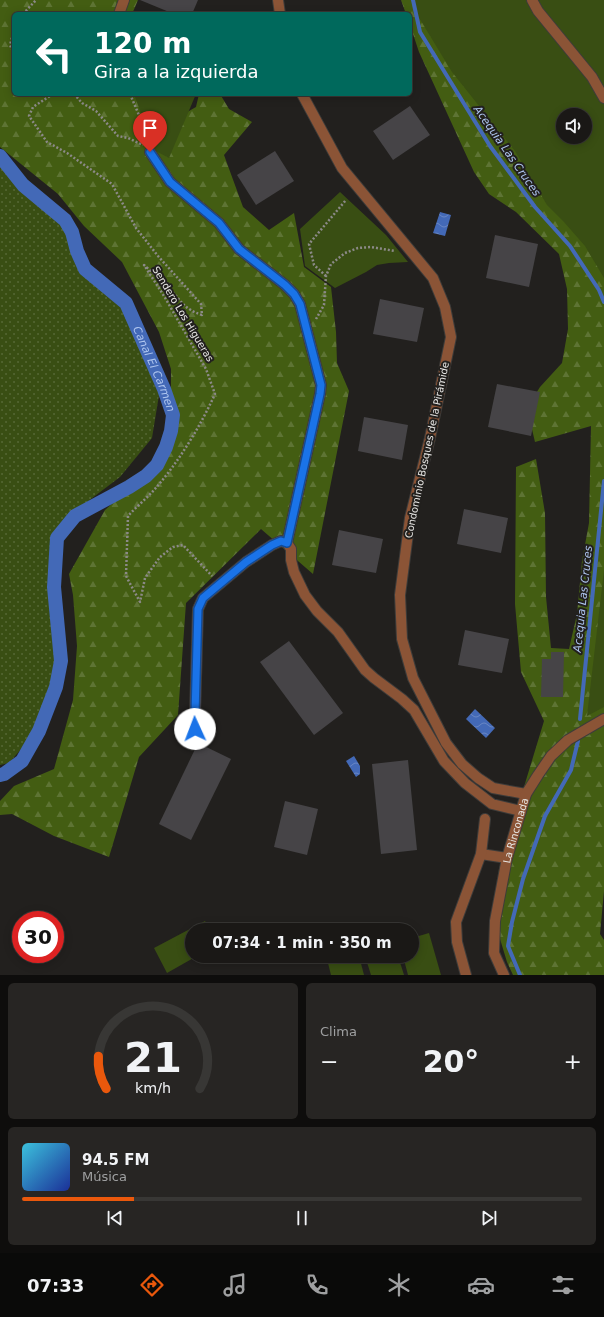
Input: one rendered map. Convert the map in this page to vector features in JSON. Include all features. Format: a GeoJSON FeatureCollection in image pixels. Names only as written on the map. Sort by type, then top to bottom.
{"type":"FeatureCollection","features":[{"type":"Feature","properties":{"kind":"street"},"geometry":{"type":"LineString","coordinates":[[120,12],[124,0]]}},
{"type":"Feature","properties":{"kind":"street"},"geometry":{"type":"LineString","coordinates":[[278,0],[280,12]]}},
{"type":"Feature","properties":{"kind":"street"},"geometry":{"type":"LineString","coordinates":[[532,0],[538,11],[592,76],[604,98]]}},
{"type":"Feature","properties":{"kind":"street","name":"Condominio Bosques de la Pirámide"},"geometry":{"type":"LineString","coordinates":[[303,96],[342,168],[433,278],[445,307],[451,337],[430,438],[410,518],[400,595],[402,639],[413,678],[446,743],[462,764],[478,778],[493,788],[526,794]]}},
{"type":"Feature","properties":{"kind":"street"},"geometry":{"type":"LineString","coordinates":[[150,152],[170,182],[219,223],[239,249],[294,294],[300,304],[321,385],[287,543]]}},
{"type":"Feature","properties":{"kind":"street"},"geometry":{"type":"LineString","coordinates":[[195,729],[198,609],[203,598],[246,562],[265,549],[281,541],[287,543],[291,549],[291,560],[294,572],[305,595],[317,612],[338,632],[366,670],[414,710],[444,761],[465,783],[492,804],[521,811]]}},
{"type":"Feature","properties":{"kind":"street","name":"La Rinconada"},"geometry":{"type":"LineString","coordinates":[[504,975],[494,953],[495,921],[507,858],[526,794],[551,756],[568,740],[604,719]]}},
{"type":"Feature","properties":{"kind":"street"},"geometry":{"type":"LineString","coordinates":[[466,975],[457,942],[456,922],[481,854],[485,818]]}},
{"type":"Feature","properties":{"kind":"street"},"geometry":{"type":"LineString","coordinates":[[481,854],[507,858]]}},
{"type":"Feature","properties":{"kind":"path"},"geometry":{"type":"LineString","coordinates":[[25,12],[36,0]]}},
{"type":"Feature","properties":{"kind":"path"},"geometry":{"type":"LineString","coordinates":[[12,38],[10,46],[12,50]]}},
{"type":"Feature","properties":{"kind":"path","name":"Sendero Los Higueras"},"geometry":{"type":"LineString","coordinates":[[50,96],[33,107],[29,116],[47,142],[67,153],[112,184],[136,228],[158,256],[201,304],[202,315],[193,312],[181,303],[170,289],[144,265],[164,296],[206,369],[215,394],[205,416],[197,427],[185,450],[153,492],[128,516],[126,576],[140,602],[145,578],[160,557],[173,547],[183,546],[215,579]]}},
{"type":"Feature","properties":{"kind":"path"},"geometry":{"type":"LineString","coordinates":[[76,96],[82,103],[96,111],[118,136],[128,138],[147,147],[150,152]]}},
{"type":"Feature","properties":{"kind":"path"},"geometry":{"type":"LineString","coordinates":[[131,96],[150,140],[150,152]]}},
{"type":"Feature","properties":{"kind":"path"},"geometry":{"type":"LineString","coordinates":[[326,276],[314,265],[309,244],[346,200]]}},
{"type":"Feature","properties":{"kind":"path"},"geometry":{"type":"LineString","coordinates":[[308,333],[324,305],[326,276],[331,264],[345,253],[358,248],[371,247],[399,252]]}},
{"type":"Feature","properties":{"kind":"green space"},"geometry":{"type":"Polygon","coordinates":[[[0,0],[138,0],[133,12],[12,12],[12,96],[165,96],[175,119],[196,107],[199,96],[221,96],[229,109],[252,122],[224,155],[243,207],[269,230],[294,213],[304,267],[331,287],[336,332],[337,363],[349,391],[313,574],[261,529],[186,603],[178,715],[139,757],[109,857],[54,836],[12,814],[0,815],[0,801],[14,786],[54,769],[73,700],[77,646],[73,595],[69,574],[105,510],[124,493],[135,488],[163,445],[171,407],[171,369],[159,332],[122,262],[84,226],[58,194],[0,147],[0,0]]]}},
{"type":"Feature","properties":{"kind":"green space"},"geometry":{"type":"Polygon","coordinates":[[[401,0],[604,0],[604,891],[600,934],[604,940],[604,975],[513,975],[507,962],[494,919],[499,869],[544,721],[521,672],[515,604],[516,467],[536,459],[545,513],[546,597],[551,648],[569,649],[577,614],[582,561],[589,523],[591,426],[535,442],[527,408],[540,387],[562,363],[568,329],[567,289],[559,254],[516,212],[489,194],[474,172],[419,52],[412,31],[412,12],[405,12],[401,0]],[[555,46],[554,144],[592,144],[592,108],[586,108],[555,46]]]}},
{"type":"Feature","properties":{"kind":"green space"},"geometry":{"type":"Polygon","coordinates":[[[414,0],[604,0],[604,278],[585,246],[547,205],[515,151],[452,72],[418,16],[414,0]]]}},
{"type":"Feature","properties":{"kind":"green space"},"geometry":{"type":"Polygon","coordinates":[[[135,96],[195,96],[169,158],[154,150],[135,96]]]}},
{"type":"Feature","properties":{"kind":"green space"},"geometry":{"type":"Polygon","coordinates":[[[0,163],[19,186],[58,212],[90,268],[115,289],[130,316],[160,389],[152,438],[120,477],[71,514],[59,550],[56,595],[63,648],[46,712],[28,741],[9,763],[0,765],[0,163]]]}},
{"type":"Feature","properties":{"kind":"green space"},"geometry":{"type":"Polygon","coordinates":[[[340,192],[386,235],[408,262],[377,265],[335,288],[305,266],[300,229],[340,192]]]}},
{"type":"Feature","properties":{"kind":"green space"},"geometry":{"type":"Polygon","coordinates":[[[604,570],[604,707],[587,716],[604,570]]]}},
{"type":"Feature","properties":{"kind":"green space"},"geometry":{"type":"Polygon","coordinates":[[[185,932],[185,963],[167,973],[154,948],[185,932]]]}},
{"type":"Feature","properties":{"kind":"green space"},"geometry":{"type":"Polygon","coordinates":[[[429,933],[441,975],[408,975],[405,963],[419,963],[419,936],[429,933]]]}},
{"type":"Feature","properties":{"kind":"green space"},"geometry":{"type":"Polygon","coordinates":[[[328,963],[361,963],[364,975],[331,975],[328,963]]]}},
{"type":"Feature","properties":{"kind":"green space"},"geometry":{"type":"Polygon","coordinates":[[[367,963],[400,963],[404,975],[371,975],[367,963]]]}},
{"type":"Feature","properties":{"kind":"water"},"geometry":{"type":"Polygon","coordinates":[[[440,212],[451,215],[445,236],[433,233],[440,212]]]}},
{"type":"Feature","properties":{"kind":"water"},"geometry":{"type":"Polygon","coordinates":[[[475,709],[495,728],[486,738],[466,719],[475,709]]]}},
{"type":"Feature","properties":{"kind":"water"},"geometry":{"type":"Polygon","coordinates":[[[354,756],[360,766],[360,774],[356,777],[346,761],[354,756]]]}},
{"type":"Feature","properties":{"kind":"building"},"geometry":{"type":"Polygon","coordinates":[[[140,0],[198,0],[193,12],[169,12],[140,0]]]}},
{"type":"Feature","properties":{"kind":"building"},"geometry":{"type":"Polygon","coordinates":[[[410,106],[430,135],[393,160],[373,131],[410,106]]]}},
{"type":"Feature","properties":{"kind":"building"},"geometry":{"type":"Polygon","coordinates":[[[275,151],[294,181],[256,205],[237,175],[275,151]]]}},
{"type":"Feature","properties":{"kind":"building"},"geometry":{"type":"Polygon","coordinates":[[[495,235],[538,244],[529,287],[486,278],[495,235]]]}},
{"type":"Feature","properties":{"kind":"building"},"geometry":{"type":"Polygon","coordinates":[[[380,299],[424,308],[417,342],[373,334],[380,299]]]}},
{"type":"Feature","properties":{"kind":"building"},"geometry":{"type":"Polygon","coordinates":[[[497,384],[540,392],[531,436],[488,427],[497,384]]]}},
{"type":"Feature","properties":{"kind":"building"},"geometry":{"type":"Polygon","coordinates":[[[364,417],[408,425],[402,460],[358,451],[364,417]]]}},
{"type":"Feature","properties":{"kind":"building"},"geometry":{"type":"Polygon","coordinates":[[[464,509],[508,518],[501,553],[457,544],[464,509]]]}},
{"type":"Feature","properties":{"kind":"building"},"geometry":{"type":"Polygon","coordinates":[[[339,530],[383,539],[376,573],[332,565],[339,530]]]}},
{"type":"Feature","properties":{"kind":"building"},"geometry":{"type":"Polygon","coordinates":[[[465,630],[509,639],[502,673],[458,665],[465,630]]]}},
{"type":"Feature","properties":{"kind":"building"},"geometry":{"type":"Polygon","coordinates":[[[289,641],[343,713],[314,735],[260,662],[289,641]]]}},
{"type":"Feature","properties":{"kind":"building"},"geometry":{"type":"Polygon","coordinates":[[[551,652],[564,652],[563,697],[541,697],[542,659],[551,659],[551,652]]]}},
{"type":"Feature","properties":{"kind":"building"},"geometry":{"type":"Polygon","coordinates":[[[198,743],[231,759],[191,840],[159,824],[198,743]]]}},
{"type":"Feature","properties":{"kind":"building"},"geometry":{"type":"Polygon","coordinates":[[[408,760],[417,850],[381,854],[372,764],[408,760]]]}},
{"type":"Feature","properties":{"kind":"building"},"geometry":{"type":"Polygon","coordinates":[[[285,801],[318,809],[307,855],[274,847],[285,801]]]}},
{"type":"Feature","properties":{"kind":"waterway","name":"Acequia Las Cruces"},"geometry":{"type":"LineString","coordinates":[[413,0],[420,32],[490,146],[535,207],[570,246],[599,290],[604,302]]}},
{"type":"Feature","properties":{"kind":"waterway","name":"Canal El Carmen"},"geometry":{"type":"LineString","coordinates":[[0,156],[23,185],[65,220],[72,232],[77,251],[85,269],[126,303],[164,389],[173,415],[171,431],[166,447],[157,465],[146,476],[129,487],[75,516],[57,538],[54,587],[61,661],[56,687],[39,731],[22,761],[4,774],[0,775]]}},
{"type":"Feature","properties":{"kind":"waterway","name":"Acequia Las Cruces"},"geometry":{"type":"LineString","coordinates":[[580,719],[604,481]]}},
{"type":"Feature","properties":{"kind":"waterway","name":"Acequia Las Cruces"},"geometry":{"type":"LineString","coordinates":[[520,975],[508,946],[512,922],[523,879],[545,816],[571,770],[578,741]]}},
{"type":"Feature","properties":{"kind":"route"},"geometry":{"type":"LineString","coordinates":[[150,152],[170,182],[219,223],[239,249],[285,285],[294,294],[300,304],[321,385],[287,543],[281,541],[272,545],[246,562],[203,598],[198,609],[195,729]]}}]}
